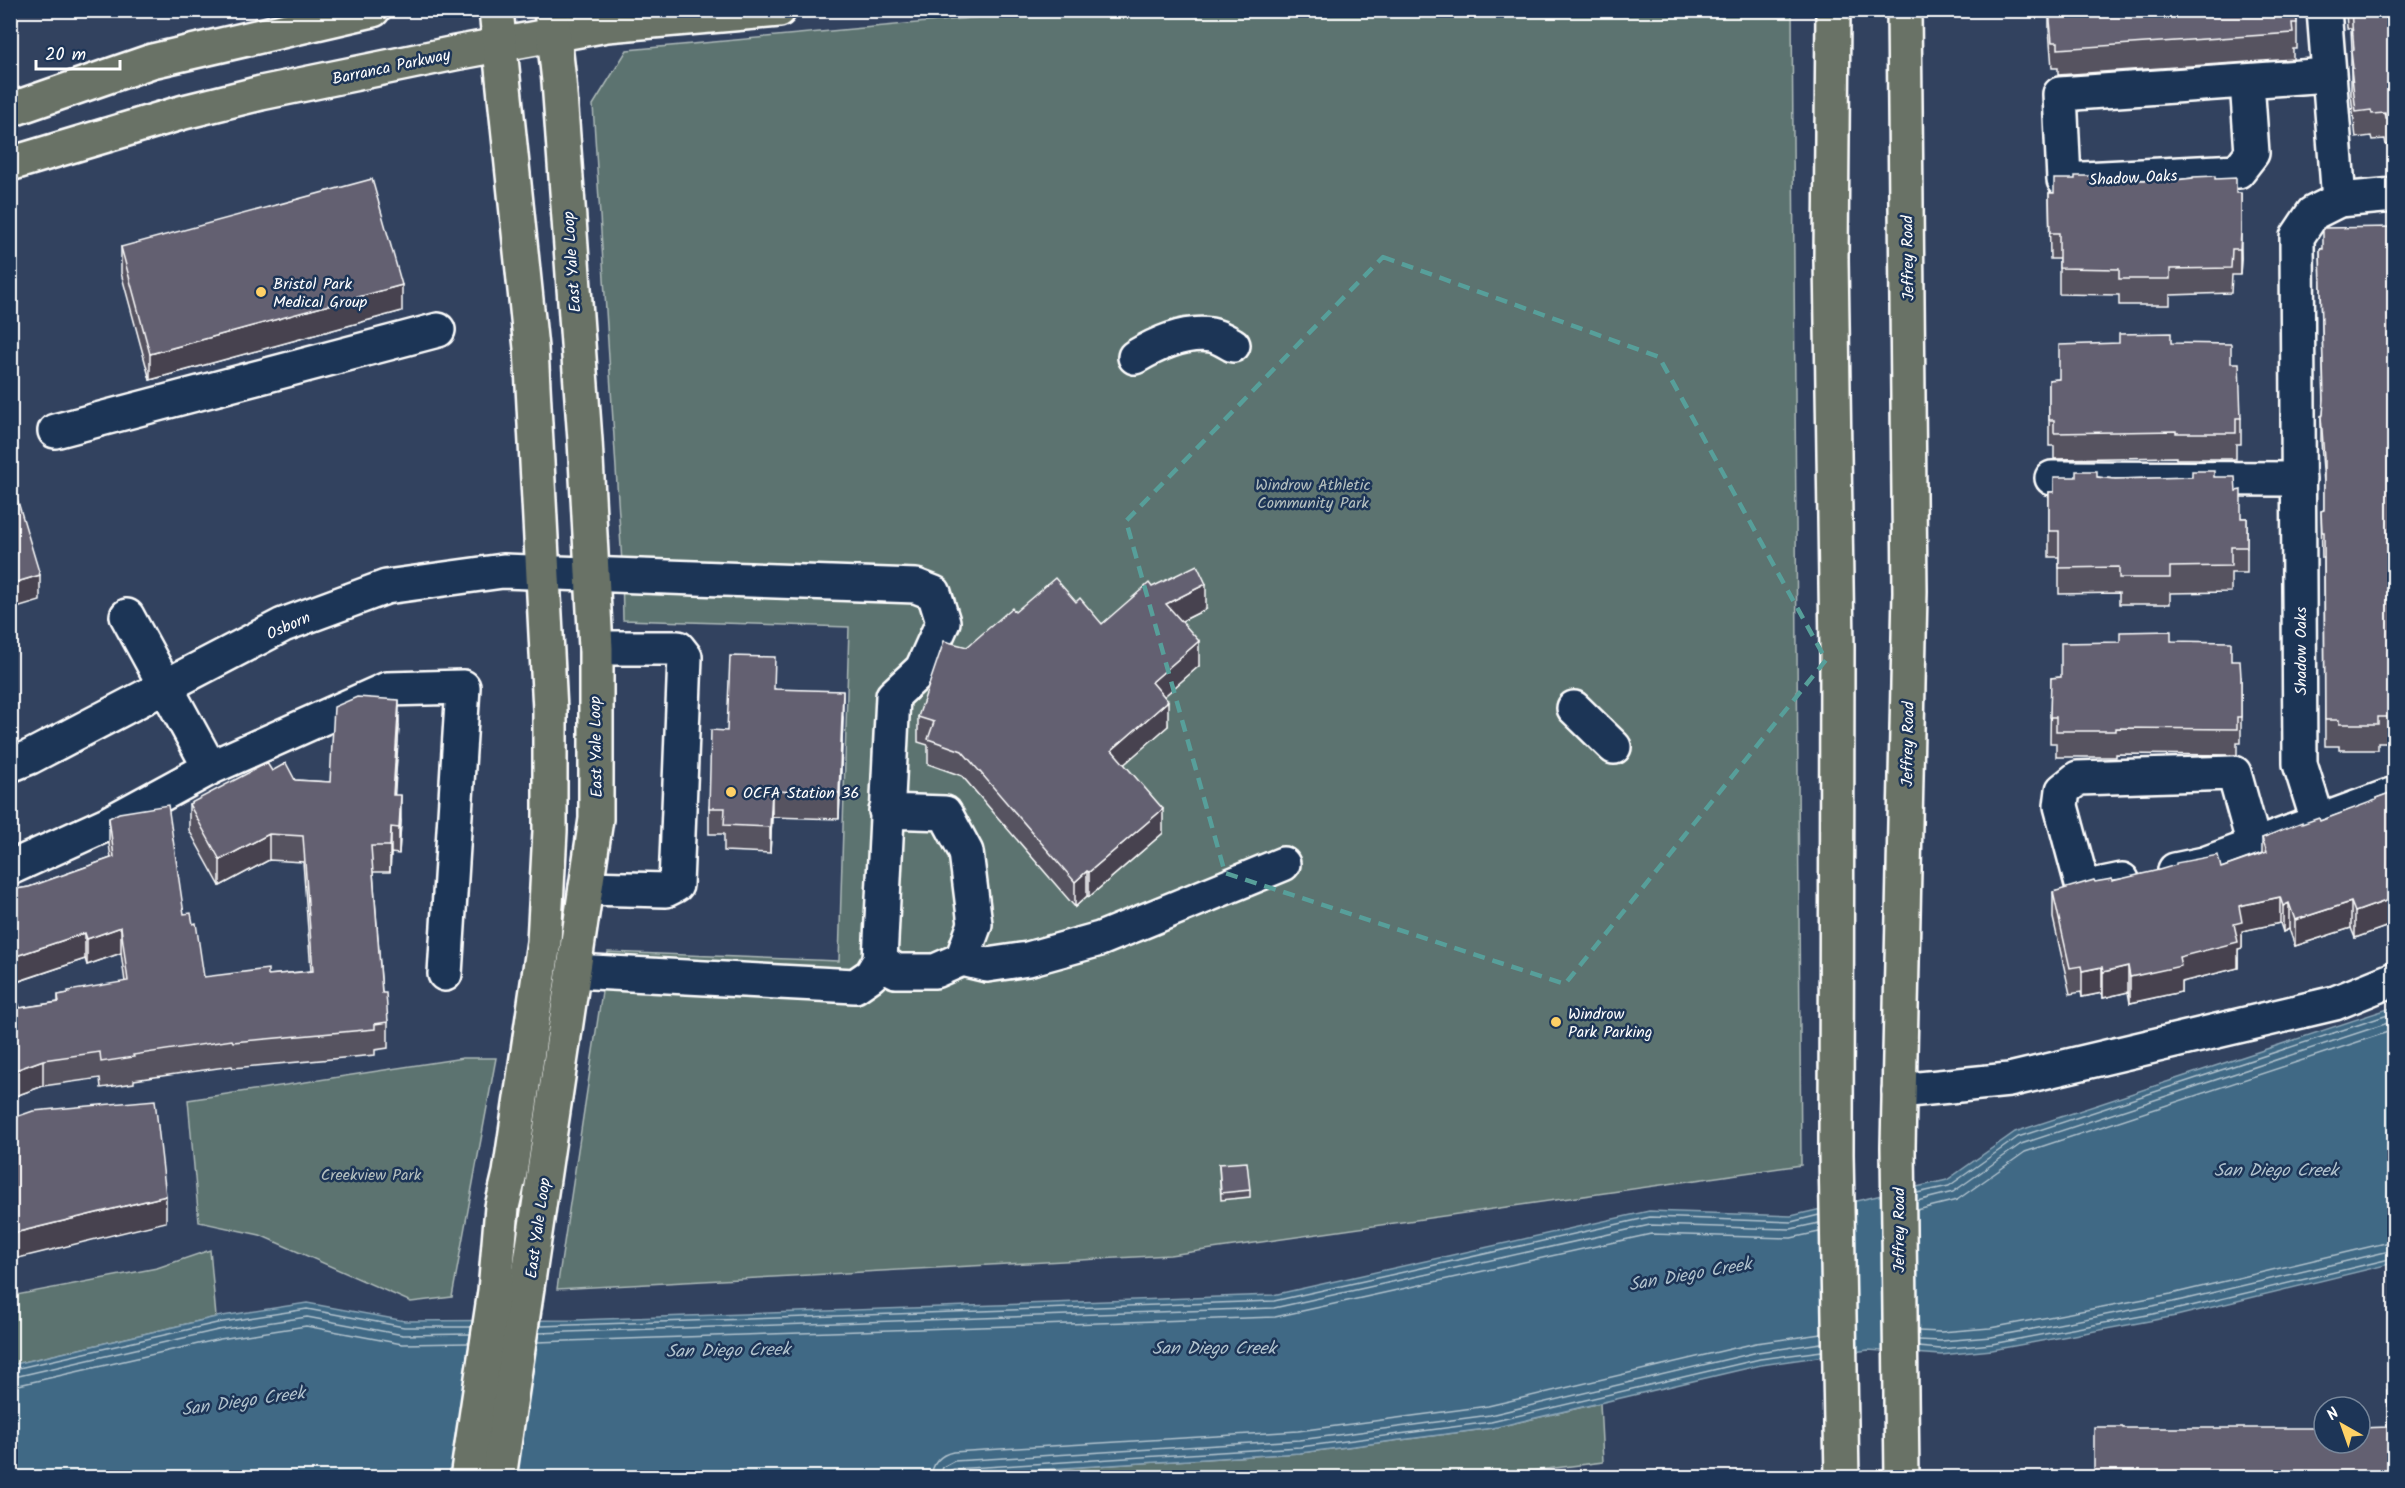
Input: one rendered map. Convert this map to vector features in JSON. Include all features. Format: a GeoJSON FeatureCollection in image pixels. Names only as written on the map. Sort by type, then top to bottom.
{"type":"FeatureCollection","features":[{"type":"Feature","properties":{"kind":"main road"},"geometry":{"type":"LineString","coordinates":[[10,110],[152,61],[373,10]]}},
{"type":"Feature","properties":{"kind":"main road","name":"East Yale Loop"},"geometry":{"type":"LineString","coordinates":[[467,1478],[495,1291],[502,1207],[510,1173],[544,942],[550,831],[550,710],[531,348],[496,10]]}},
{"type":"Feature","properties":{"kind":"main road","name":"Barranca Parkway"},"geometry":{"type":"LineString","coordinates":[[10,164],[184,112],[261,93],[498,45],[552,23],[606,26],[779,10]]}},
{"type":"Feature","properties":{"kind":"main road"},"geometry":{"type":"LineString","coordinates":[[1833,10],[1832,259],[1837,647],[1836,1154],[1842,1478]]}},
{"type":"Feature","properties":{"kind":"main road","name":"Jeffrey Road"},"geometry":{"type":"LineString","coordinates":[[1902,1478],[1898,1147],[1910,591],[1904,10]]}},
{"type":"Feature","properties":{"kind":"main road","name":"East Yale Loop"},"geometry":{"type":"LineString","coordinates":[[499,1478],[596,819],[596,648],[590,574],[585,440],[559,81],[552,23]]}},
{"type":"Feature","properties":{"kind":"main road"},"geometry":{"type":"LineString","coordinates":[[1819,1478],[1841,1429]]}},
{"type":"Feature","properties":{"kind":"street"},"geometry":{"type":"LineString","coordinates":[[2324,10],[2339,200]]}},
{"type":"Feature","properties":{"kind":"street","name":"Shadow Oaks"},"geometry":{"type":"LineString","coordinates":[[2247,82],[2252,153],[2238,171],[2064,180],[2060,94],[2328,75]]}},
{"type":"Feature","properties":{"kind":"street","name":"Shadow Oaks"},"geometry":{"type":"LineString","coordinates":[[2318,821],[2301,764],[2296,237],[2313,213],[2339,200],[2394,195]]}},
{"type":"Feature","properties":{"kind":"street"},"geometry":{"type":"LineString","coordinates":[[55,431],[438,330]]}},
{"type":"Feature","properties":{"kind":"street"},"geometry":{"type":"LineString","coordinates":[[1135,357],[1158,343],[1185,336],[1212,335],[1233,345]]}},
{"type":"Feature","properties":{"kind":"street"},"geometry":{"type":"LineString","coordinates":[[2052,478],[2299,479]]}},
{"type":"Feature","properties":{"kind":"street","name":"Osborn"},"geometry":{"type":"LineString","coordinates":[[10,765],[30,758],[283,625],[386,587],[503,571],[916,586],[934,593],[943,622],[922,669],[893,696],[886,811]]}},
{"type":"Feature","properties":{"kind":"street"},"geometry":{"type":"LineString","coordinates":[[127,616],[210,768]]}},
{"type":"Feature","properties":{"kind":"street"},"geometry":{"type":"LineString","coordinates":[[586,888],[666,890],[675,885],[685,657],[678,648],[596,648]]}},
{"type":"Feature","properties":{"kind":"street"},"geometry":{"type":"LineString","coordinates":[[10,868],[109,823],[210,768],[387,689],[463,687],[445,974]]}},
{"type":"Feature","properties":{"kind":"street"},"geometry":{"type":"LineString","coordinates":[[1574,708],[1614,747]]}},
{"type":"Feature","properties":{"kind":"street"},"geometry":{"type":"LineString","coordinates":[[2254,845],[2234,772],[2078,778],[2063,790],[2061,806],[2083,888],[2204,864],[2394,794]]}},
{"type":"Feature","properties":{"kind":"street"},"geometry":{"type":"LineString","coordinates":[[574,972],[855,987],[871,975],[880,960],[886,811],[945,813],[966,852],[975,924],[962,959]]}},
{"type":"Feature","properties":{"kind":"street"},"geometry":{"type":"LineString","coordinates":[[880,960],[897,972],[935,971],[962,959],[987,965],[1028,959],[1100,939],[1283,864]]}},
{"type":"Feature","properties":{"kind":"street"},"geometry":{"type":"LineString","coordinates":[[1899,1091],[1974,1085],[2020,1077],[2335,1003],[2394,979]]}},
{"type":"Feature","properties":{"kind":"highlighted area"},"geometry":{"type":"Polygon","coordinates":[[[1383,257],[1659,357],[1826,660],[1565,984],[1225,873],[1126,521],[1383,257]]]}},
{"type":"Feature","properties":{"kind":"green space","name":"Windrow Athletic Community Park"},"geometry":{"type":"Polygon","coordinates":[[[1058,10],[1792,11],[1801,1165],[1170,1255],[557,1289],[608,952],[839,961],[849,627],[623,620],[622,563],[593,105],[627,50],[1058,10]]]}},
{"type":"Feature","properties":{"kind":"green space","name":"Creekview Park"},"geometry":{"type":"Polygon","coordinates":[[[463,1058],[496,1058],[452,1297],[411,1302],[260,1235],[199,1222],[188,1100],[463,1058]]]}},
{"type":"Feature","properties":{"kind":"green space"},"geometry":{"type":"Polygon","coordinates":[[[210,1250],[216,1317],[11,1365],[11,1296],[157,1268],[210,1250]]]}},
{"type":"Feature","properties":{"kind":"green space"},"geometry":{"type":"Polygon","coordinates":[[[1600,1403],[1603,1462],[1483,1477],[906,1478],[1300,1453],[1493,1428],[1600,1403]]]}},
{"type":"Feature","properties":{"kind":"water","name":"San Diego Creek"},"geometry":{"type":"Polygon","coordinates":[[[2394,1007],[2394,1263],[2176,1316],[1992,1350],[1941,1355],[1868,1350],[1761,1365],[1493,1428],[1300,1453],[906,1478],[11,1478],[11,1365],[216,1317],[307,1303],[405,1321],[576,1320],[1273,1295],[1649,1211],[1791,1216],[1947,1180],[2015,1132],[2394,1007]]]}},
{"type":"Feature","properties":{"kind":"building"},"geometry":{"type":"Polygon","coordinates":[[[2049,10],[2296,10],[2297,23],[2292,23],[2293,33],[2058,49],[2058,42],[2052,42],[2049,10]]]}},
{"type":"Feature","properties":{"kind":"building"},"geometry":{"type":"Polygon","coordinates":[[[2351,10],[2394,10],[2394,118],[2386,119],[2385,113],[2372,114],[2371,110],[2356,112],[2351,68],[2353,68],[2351,51],[2354,50],[2351,10]]]}},
{"type":"Feature","properties":{"kind":"building"},"geometry":{"type":"Polygon","coordinates":[[[2075,176],[2097,176],[2097,179],[2115,180],[2175,180],[2215,176],[2215,179],[2236,178],[2236,193],[2241,193],[2241,232],[2240,249],[2232,249],[2231,268],[2170,269],[2170,279],[2119,279],[2119,269],[2059,268],[2059,233],[2050,233],[2049,193],[2054,193],[2054,179],[2075,179],[2075,176]]]}},
{"type":"Feature","properties":{"kind":"building","name":"Bristol Park Medical Group"},"geometry":{"type":"Polygon","coordinates":[[[372,179],[402,285],[150,354],[121,247],[372,179]]]}},
{"type":"Feature","properties":{"kind":"building"},"geometry":{"type":"Polygon","coordinates":[[[2394,227],[2394,717],[2378,717],[2378,724],[2339,724],[2339,720],[2325,720],[2324,532],[2322,532],[2321,511],[2324,510],[2321,416],[2324,399],[2320,249],[2323,249],[2323,228],[2394,227]]]}},
{"type":"Feature","properties":{"kind":"building"},"geometry":{"type":"Polygon","coordinates":[[[2171,333],[2171,343],[2231,344],[2231,363],[2239,363],[2241,418],[2236,418],[2236,433],[2176,433],[2176,431],[2054,433],[2054,420],[2049,420],[2049,380],[2059,379],[2059,345],[2119,343],[2119,334],[2171,333]]]}},
{"type":"Feature","properties":{"kind":"building"},"geometry":{"type":"Polygon","coordinates":[[[2076,471],[2097,471],[2097,477],[2115,479],[2192,477],[2192,471],[2214,471],[2214,477],[2235,477],[2236,491],[2241,490],[2241,518],[2247,518],[2247,547],[2231,547],[2231,566],[2170,567],[2170,578],[2119,578],[2119,567],[2059,568],[2059,531],[2049,531],[2049,492],[2054,492],[2054,477],[2076,477],[2076,471]]]}},
{"type":"Feature","properties":{"kind":"building"},"geometry":{"type":"Polygon","coordinates":[[[10,475],[40,575],[10,584],[10,475]]]}},
{"type":"Feature","properties":{"kind":"building"},"geometry":{"type":"Polygon","coordinates":[[[1197,565],[1206,584],[1166,604],[1199,641],[1152,682],[1168,701],[1112,750],[1163,809],[1075,882],[962,751],[928,739],[934,722],[918,717],[944,641],[967,647],[1012,608],[1015,612],[1055,578],[1076,602],[1080,598],[1102,624],[1149,583],[1152,587],[1197,565]]]}},
{"type":"Feature","properties":{"kind":"building"},"geometry":{"type":"Polygon","coordinates":[[[2171,631],[2171,641],[2231,642],[2231,661],[2240,661],[2241,717],[2237,717],[2237,729],[2116,728],[2116,731],[2056,731],[2056,717],[2050,717],[2051,678],[2061,677],[2061,643],[2120,642],[2120,632],[2171,631]]]}},
{"type":"Feature","properties":{"kind":"building"},"geometry":{"type":"Polygon","coordinates":[[[730,656],[775,657],[774,689],[843,691],[839,793],[772,791],[770,827],[724,825],[725,808],[709,808],[711,730],[727,731],[730,656]]]}},
{"type":"Feature","properties":{"kind":"building"},"geometry":{"type":"Polygon","coordinates":[[[357,697],[399,700],[393,795],[401,795],[399,828],[391,827],[390,846],[371,846],[382,993],[386,993],[388,1022],[375,1024],[375,1029],[233,1042],[232,1040],[101,1062],[100,1052],[43,1060],[10,1072],[10,981],[20,1008],[59,1002],[58,995],[69,993],[68,991],[128,981],[121,927],[87,939],[85,933],[10,958],[10,888],[29,887],[114,857],[109,818],[119,813],[168,805],[184,914],[191,913],[193,924],[196,923],[204,977],[268,969],[268,975],[313,971],[303,836],[269,834],[220,860],[189,804],[267,763],[272,771],[286,763],[295,780],[330,782],[334,707],[357,697]]]}},
{"type":"Feature","properties":{"kind":"building"},"geometry":{"type":"Polygon","coordinates":[[[2394,789],[2394,898],[2355,912],[2351,902],[2295,920],[2289,903],[2283,906],[2280,897],[2239,906],[2242,922],[2234,924],[2238,942],[2179,957],[2181,966],[2130,977],[2128,966],[2103,972],[2102,967],[2082,971],[2081,966],[2070,968],[2053,892],[2094,880],[2095,882],[2112,879],[2112,881],[2159,870],[2176,865],[2176,863],[2218,855],[2221,868],[2267,852],[2262,838],[2302,822],[2302,824],[2319,818],[2320,821],[2376,800],[2394,789]]]}},
{"type":"Feature","properties":{"kind":"building"},"geometry":{"type":"Polygon","coordinates":[[[155,1100],[166,1196],[10,1234],[10,1119],[33,1111],[155,1100]]]}},
{"type":"Feature","properties":{"kind":"building"},"geometry":{"type":"Polygon","coordinates":[[[1247,1162],[1250,1190],[1221,1193],[1219,1164],[1247,1162]]]}},
{"type":"Feature","properties":{"kind":"building"},"geometry":{"type":"Polygon","coordinates":[[[2394,1389],[2394,1478],[2094,1478],[2094,1427],[2312,1428],[2312,1455],[2372,1455],[2372,1428],[2388,1427],[2387,1390],[2394,1389]]]}},
{"type":"Feature","properties":{"kind":"place","name":"Bristol Park Medical Group"},"geometry":{"type":"Point","coordinates":[261,292]}},
{"type":"Feature","properties":{"kind":"place","name":"OCFA Station 36"},"geometry":{"type":"Point","coordinates":[731,792]}},
{"type":"Feature","properties":{"kind":"place","name":"Windrow Park Parking"},"geometry":{"type":"Point","coordinates":[1556,1022]}}]}
